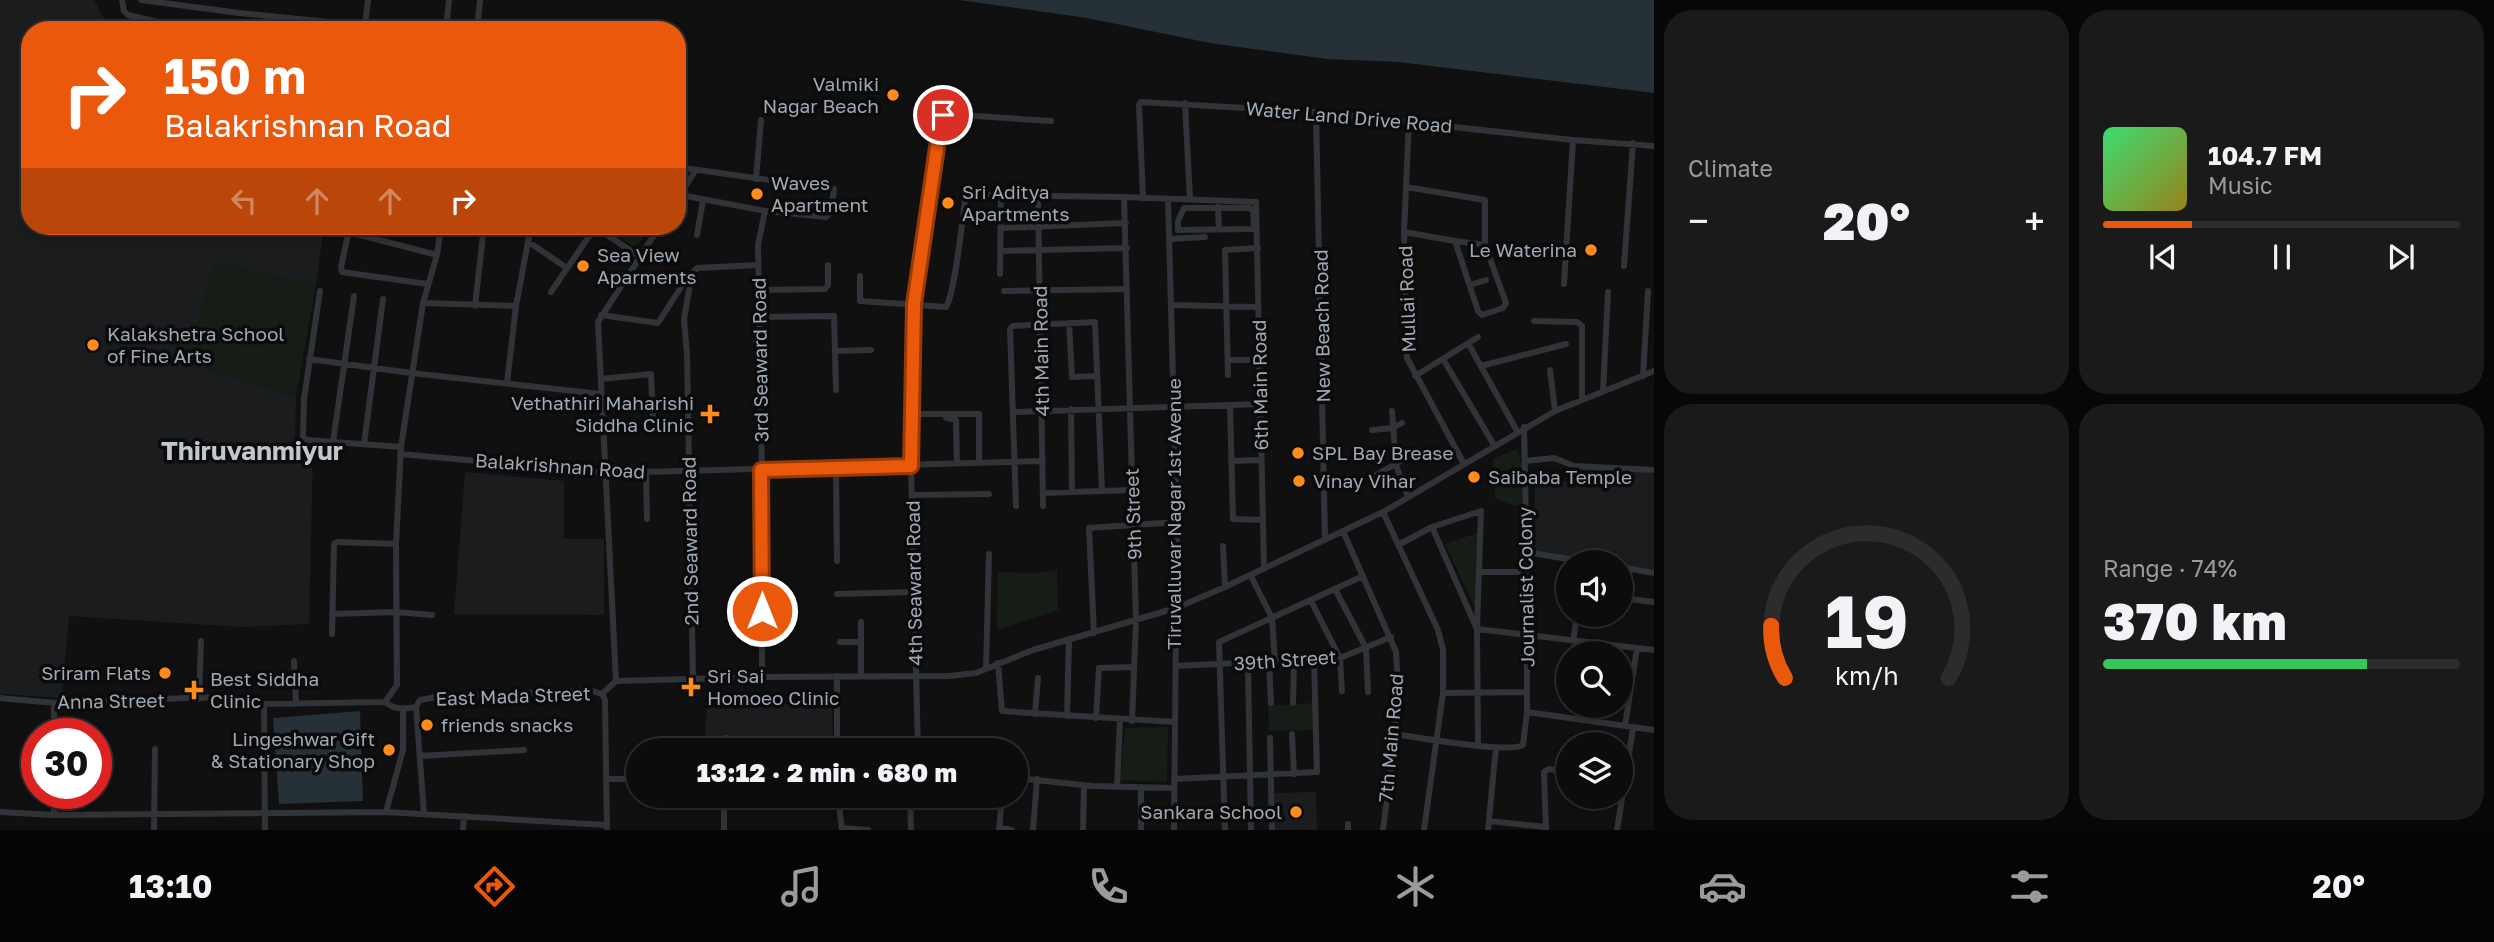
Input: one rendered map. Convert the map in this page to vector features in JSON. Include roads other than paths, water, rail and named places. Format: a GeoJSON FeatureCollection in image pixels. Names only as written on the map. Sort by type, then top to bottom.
{"type":"FeatureCollection","features":[{"type":"Feature","properties":{"kind":"street"},"geometry":{"type":"LineString","coordinates":[[122,0],[124,11],[128,15],[154,21]]}},
{"type":"Feature","properties":{"kind":"street"},"geometry":{"type":"LineString","coordinates":[[141,0],[317,21]]}},
{"type":"Feature","properties":{"kind":"street"},"geometry":{"type":"LineString","coordinates":[[366,21],[368,0]]}},
{"type":"Feature","properties":{"kind":"street"},"geometry":{"type":"LineString","coordinates":[[447,21],[449,0]]}},
{"type":"Feature","properties":{"kind":"street"},"geometry":{"type":"LineString","coordinates":[[478,21],[480,0]]}},
{"type":"Feature","properties":{"kind":"street","name":"Water Land Drive Road"},"geometry":{"type":"LineString","coordinates":[[1143,198],[1139,103],[1185,103],[1316,112],[1573,140],[1654,146]]}},
{"type":"Feature","properties":{"kind":"street"},"geometry":{"type":"LineString","coordinates":[[1185,103],[1186,208]]}},
{"type":"Feature","properties":{"kind":"street","name":"New Beach Road"},"geometry":{"type":"LineString","coordinates":[[1316,112],[1325,540]]}},
{"type":"Feature","properties":{"kind":"street","name":"4th Seaward Road"},"geometry":{"type":"LineString","coordinates":[[918,738],[911,466],[914,304],[941,120],[943,115],[1051,121]]}},
{"type":"Feature","properties":{"kind":"street"},"geometry":{"type":"LineString","coordinates":[[756,178],[761,120]]}},
{"type":"Feature","properties":{"kind":"street","name":"Mullai Road"},"geometry":{"type":"LineString","coordinates":[[1409,121],[1404,232],[1407,358],[1464,464]]}},
{"type":"Feature","properties":{"kind":"street"},"geometry":{"type":"LineString","coordinates":[[1564,284],[1573,140]]}},
{"type":"Feature","properties":{"kind":"street"},"geometry":{"type":"LineString","coordinates":[[1624,266],[1633,143]]}},
{"type":"Feature","properties":{"kind":"street"},"geometry":{"type":"LineString","coordinates":[[686,169],[834,189],[831,211],[826,217],[686,199]]}},
{"type":"Feature","properties":{"kind":"street"},"geometry":{"type":"LineString","coordinates":[[686,186],[695,171]]}},
{"type":"Feature","properties":{"kind":"street"},"geometry":{"type":"LineString","coordinates":[[1406,187],[1483,199],[1487,205],[1485,245],[1506,303],[1504,307],[1481,314],[1455,241]]}},
{"type":"Feature","properties":{"kind":"street"},"geometry":{"type":"LineString","coordinates":[[860,276],[859,300],[944,307],[948,305],[968,194],[1188,199],[1214,205],[1249,208],[1253,210],[1253,229],[1178,230],[1179,214],[1186,208],[1214,205]]}},
{"type":"Feature","properties":{"kind":"street"},"geometry":{"type":"LineString","coordinates":[[1000,274],[1001,196]]}},
{"type":"Feature","properties":{"kind":"street","name":"4th Main Road"},"geometry":{"type":"LineString","coordinates":[[1038,197],[1043,506]]}},
{"type":"Feature","properties":{"kind":"street","name":"9th Street"},"geometry":{"type":"LineString","coordinates":[[1124,197],[1136,621],[1132,721]]}},
{"type":"Feature","properties":{"kind":"street","name":"Tiruvalluvar Nagar 1st Avenue"},"geometry":{"type":"LineString","coordinates":[[1168,199],[1177,523],[1174,830]]}},
{"type":"Feature","properties":{"kind":"street"},"geometry":{"type":"LineString","coordinates":[[697,235],[703,200]]}},
{"type":"Feature","properties":{"kind":"street","name":"6th Main Road"},"geometry":{"type":"LineString","coordinates":[[1214,205],[1256,202],[1264,569]]}},
{"type":"Feature","properties":{"kind":"street"},"geometry":{"type":"LineString","coordinates":[[1214,205],[1219,229]]}},
{"type":"Feature","properties":{"kind":"street","name":"3rd Seaward Road"},"geometry":{"type":"LineString","coordinates":[[762,677],[758,245],[765,211]]}},
{"type":"Feature","properties":{"kind":"street"},"geometry":{"type":"LineString","coordinates":[[1001,228],[1126,223]]}},
{"type":"Feature","properties":{"kind":"street"},"geometry":{"type":"LineString","coordinates":[[1404,232],[1485,245]]}},
{"type":"Feature","properties":{"kind":"street"},"geometry":{"type":"LineString","coordinates":[[348,235],[341,267],[345,274],[427,284]]}},
{"type":"Feature","properties":{"kind":"street"},"geometry":{"type":"LineString","coordinates":[[369,235],[437,255]]}},
{"type":"Feature","properties":{"kind":"street"},"geometry":{"type":"LineString","coordinates":[[385,702],[397,685],[396,544],[401,451],[423,303],[437,255],[438,235]]}},
{"type":"Feature","properties":{"kind":"street"},"geometry":{"type":"LineString","coordinates":[[475,306],[483,235]]}},
{"type":"Feature","properties":{"kind":"street"},"geometry":{"type":"LineString","coordinates":[[507,383],[516,306],[529,235]]}},
{"type":"Feature","properties":{"kind":"street"},"geometry":{"type":"LineString","coordinates":[[551,292],[589,235]]}},
{"type":"Feature","properties":{"kind":"street"},"geometry":{"type":"LineString","coordinates":[[608,235],[640,257]]}},
{"type":"Feature","properties":{"kind":"street"},"geometry":{"type":"LineString","coordinates":[[616,681],[598,322],[654,235]]}},
{"type":"Feature","properties":{"kind":"street"},"geometry":{"type":"LineString","coordinates":[[1169,239],[1205,237]]}},
{"type":"Feature","properties":{"kind":"street"},"geometry":{"type":"LineString","coordinates":[[533,245],[567,268]]}},
{"type":"Feature","properties":{"kind":"street"},"geometry":{"type":"LineString","coordinates":[[1000,251],[1127,248]]}},
{"type":"Feature","properties":{"kind":"street"},"geometry":{"type":"LineString","coordinates":[[1228,375],[1225,250],[1258,248]]}},
{"type":"Feature","properties":{"kind":"street","name":"2nd Seaward Road"},"geometry":{"type":"LineString","coordinates":[[693,679],[687,354],[684,319],[694,268],[758,265]]}},
{"type":"Feature","properties":{"kind":"street"},"geometry":{"type":"LineString","coordinates":[[760,290],[826,288],[828,265]]}},
{"type":"Feature","properties":{"kind":"street"},"geometry":{"type":"LineString","coordinates":[[1470,285],[1486,280]]}},
{"type":"Feature","properties":{"kind":"street"},"geometry":{"type":"LineString","coordinates":[[601,315],[658,323],[685,281]]}},
{"type":"Feature","properties":{"kind":"street"},"geometry":{"type":"LineString","coordinates":[[1004,291],[1127,289]]}},
{"type":"Feature","properties":{"kind":"street"},"geometry":{"type":"LineString","coordinates":[[320,291],[309,359],[601,394]]}},
{"type":"Feature","properties":{"kind":"street"},"geometry":{"type":"LineString","coordinates":[[1643,376],[1648,291]]}},
{"type":"Feature","properties":{"kind":"street"},"geometry":{"type":"LineString","coordinates":[[1603,391],[1608,292]]}},
{"type":"Feature","properties":{"kind":"street"},"geometry":{"type":"LineString","coordinates":[[333,442],[354,296]]}},
{"type":"Feature","properties":{"kind":"street"},"geometry":{"type":"LineString","coordinates":[[364,444],[383,299]]}},
{"type":"Feature","properties":{"kind":"street"},"geometry":{"type":"LineString","coordinates":[[423,303],[516,306]]}},
{"type":"Feature","properties":{"kind":"street"},"geometry":{"type":"LineString","coordinates":[[1172,305],[1258,307]]}},
{"type":"Feature","properties":{"kind":"street"},"geometry":{"type":"LineString","coordinates":[[760,317],[833,316],[836,390]]}},
{"type":"Feature","properties":{"kind":"street"},"geometry":{"type":"LineString","coordinates":[[1534,321],[1577,322],[1582,326],[1582,399]]}},
{"type":"Feature","properties":{"kind":"street"},"geometry":{"type":"LineString","coordinates":[[1016,506],[1011,328],[1095,322],[1102,491]]}},
{"type":"Feature","properties":{"kind":"street"},"geometry":{"type":"LineString","coordinates":[[1069,323],[1073,377],[1097,376]]}},
{"type":"Feature","properties":{"kind":"street"},"geometry":{"type":"LineString","coordinates":[[1415,376],[1478,337]]}},
{"type":"Feature","properties":{"kind":"street"},"geometry":{"type":"LineString","coordinates":[[1468,343],[1520,429]]}},
{"type":"Feature","properties":{"kind":"street"},"geometry":{"type":"LineString","coordinates":[[1481,366],[1566,344]]}},
{"type":"Feature","properties":{"kind":"street"},"geometry":{"type":"LineString","coordinates":[[835,351],[871,351]]}},
{"type":"Feature","properties":{"kind":"street","name":"Balakrishnan Road"},"geometry":{"type":"LineString","coordinates":[[309,359],[304,400],[304,439],[607,473],[1043,461]]}},
{"type":"Feature","properties":{"kind":"street"},"geometry":{"type":"LineString","coordinates":[[1443,359],[1494,445]]}},
{"type":"Feature","properties":{"kind":"street"},"geometry":{"type":"LineString","coordinates":[[1228,360],[1258,360]]}},
{"type":"Feature","properties":{"kind":"street"},"geometry":{"type":"LineString","coordinates":[[1550,370],[1555,411]]}},
{"type":"Feature","properties":{"kind":"street"},"geometry":{"type":"LineString","coordinates":[[0,812],[54,815],[386,811],[606,828],[605,700],[602,694],[616,681],[949,676],[986,669],[1069,639],[1176,608],[1251,576],[1383,512],[1520,429],[1555,411],[1654,371]]}},
{"type":"Feature","properties":{"kind":"street"},"geometry":{"type":"LineString","coordinates":[[601,379],[651,374],[653,418]]}},
{"type":"Feature","properties":{"kind":"street"},"geometry":{"type":"LineString","coordinates":[[1013,412],[1261,404]]}},
{"type":"Feature","properties":{"kind":"street"},"geometry":{"type":"LineString","coordinates":[[1230,405],[1234,520],[1262,520]]}},
{"type":"Feature","properties":{"kind":"street"},"geometry":{"type":"LineString","coordinates":[[1071,409],[1072,492]]}},
{"type":"Feature","properties":{"kind":"street"},"geometry":{"type":"LineString","coordinates":[[1392,411],[1396,465],[1408,497]]}},
{"type":"Feature","properties":{"kind":"street"},"geometry":{"type":"LineString","coordinates":[[912,416],[979,414],[979,463]]}},
{"type":"Feature","properties":{"kind":"street"},"geometry":{"type":"LineString","coordinates":[[912,416],[955,419],[957,464]]}},
{"type":"Feature","properties":{"kind":"street"},"geometry":{"type":"LineString","coordinates":[[1372,430],[1393,428],[1402,423]]}},
{"type":"Feature","properties":{"kind":"street","name":"Journalist Colony"},"geometry":{"type":"LineString","coordinates":[[1496,747],[1522,747],[1527,712],[1525,461],[1520,429]]}},
{"type":"Feature","properties":{"kind":"street"},"geometry":{"type":"LineString","coordinates":[[947,450],[957,450]]}},
{"type":"Feature","properties":{"kind":"street"},"geometry":{"type":"LineString","coordinates":[[1374,476],[1417,452]]}},
{"type":"Feature","properties":{"kind":"street"},"geometry":{"type":"LineString","coordinates":[[1525,461],[1554,458],[1574,466],[1654,470]]}},
{"type":"Feature","properties":{"kind":"street"},"geometry":{"type":"LineString","coordinates":[[1231,461],[1261,460]]}},
{"type":"Feature","properties":{"kind":"street"},"geometry":{"type":"LineString","coordinates":[[836,468],[837,561]]}},
{"type":"Feature","properties":{"kind":"street"},"geometry":{"type":"LineString","coordinates":[[646,472],[648,519]]}},
{"type":"Feature","properties":{"kind":"street"},"geometry":{"type":"LineString","coordinates":[[1043,493],[1132,490]]}},
{"type":"Feature","properties":{"kind":"street"},"geometry":{"type":"LineString","coordinates":[[912,495],[989,494]]}},
{"type":"Feature","properties":{"kind":"street"},"geometry":{"type":"LineString","coordinates":[[1400,544],[1432,527],[1481,510],[1477,629],[1478,744]]}},
{"type":"Feature","properties":{"kind":"street"},"geometry":{"type":"LineString","coordinates":[[1383,512],[1438,630],[1443,650],[1443,693],[1424,830]]}},
{"type":"Feature","properties":{"kind":"street"},"geometry":{"type":"LineString","coordinates":[[1094,633],[1089,528],[1177,523]]}},
{"type":"Feature","properties":{"kind":"street"},"geometry":{"type":"LineString","coordinates":[[1432,527],[1477,629]]}},
{"type":"Feature","properties":{"kind":"street","name":"7th Main Road"},"geometry":{"type":"LineString","coordinates":[[1343,531],[1396,652],[1398,688],[1395,734],[1383,830]]}},
{"type":"Feature","properties":{"kind":"street"},"geometry":{"type":"LineString","coordinates":[[332,634],[335,542],[396,544]]}},
{"type":"Feature","properties":{"kind":"street"},"geometry":{"type":"LineString","coordinates":[[1223,545],[1225,587]]}},
{"type":"Feature","properties":{"kind":"street"},"geometry":{"type":"LineString","coordinates":[[1526,552],[1556,557]]}},
{"type":"Feature","properties":{"kind":"street"},"geometry":{"type":"LineString","coordinates":[[986,669],[989,554]]}},
{"type":"Feature","properties":{"kind":"street"},"geometry":{"type":"LineString","coordinates":[[1633,569],[1654,573]]}},
{"type":"Feature","properties":{"kind":"street"},"geometry":{"type":"LineString","coordinates":[[1481,572],[1527,572]]}},
{"type":"Feature","properties":{"kind":"street"},"geometry":{"type":"LineString","coordinates":[[1251,576],[1272,618],[1271,703]]}},
{"type":"Feature","properties":{"kind":"street"},"geometry":{"type":"LineString","coordinates":[[1224,830],[1219,642],[1363,576]]}},
{"type":"Feature","properties":{"kind":"street"},"geometry":{"type":"LineString","coordinates":[[1335,589],[1366,648],[1368,692]]}},
{"type":"Feature","properties":{"kind":"street"},"geometry":{"type":"LineString","coordinates":[[837,594],[914,592]]}},
{"type":"Feature","properties":{"kind":"street"},"geometry":{"type":"LineString","coordinates":[[1633,600],[1654,602]]}},
{"type":"Feature","properties":{"kind":"street"},"geometry":{"type":"LineString","coordinates":[[1311,601],[1340,658],[1342,691]]}},
{"type":"Feature","properties":{"kind":"street"},"geometry":{"type":"LineString","coordinates":[[332,614],[396,612],[432,615]]}},
{"type":"Feature","properties":{"kind":"street"},"geometry":{"type":"LineString","coordinates":[[861,622],[861,676]]}},
{"type":"Feature","properties":{"kind":"street"},"geometry":{"type":"LineString","coordinates":[[1477,629],[1567,641]]}},
{"type":"Feature","properties":{"kind":"street","name":"39th Street"},"geometry":{"type":"LineString","coordinates":[[1176,666],[1340,658],[1391,638]]}},
{"type":"Feature","properties":{"kind":"street"},"geometry":{"type":"LineString","coordinates":[[1067,716],[1069,639]]}},
{"type":"Feature","properties":{"kind":"street"},"geometry":{"type":"LineString","coordinates":[[199,699],[201,641]]}},
{"type":"Feature","properties":{"kind":"street"},"geometry":{"type":"LineString","coordinates":[[840,642],[861,642]]}},
{"type":"Feature","properties":{"kind":"street"},"geometry":{"type":"LineString","coordinates":[[1633,648],[1654,650]]}},
{"type":"Feature","properties":{"kind":"street"},"geometry":{"type":"LineString","coordinates":[[1628,732],[1637,648]]}},
{"type":"Feature","properties":{"kind":"street"},"geometry":{"type":"LineString","coordinates":[[1174,779],[1317,772],[1314,660]]}},
{"type":"Feature","properties":{"kind":"street"},"geometry":{"type":"LineString","coordinates":[[294,661],[296,704]]}},
{"type":"Feature","properties":{"kind":"street"},"geometry":{"type":"LineString","coordinates":[[1293,703],[1294,661]]}},
{"type":"Feature","properties":{"kind":"street"},"geometry":{"type":"LineString","coordinates":[[998,663],[1002,711],[1175,722]]}},
{"type":"Feature","properties":{"kind":"street"},"geometry":{"type":"LineString","coordinates":[[1248,664],[1251,830]]}},
{"type":"Feature","properties":{"kind":"street"},"geometry":{"type":"LineString","coordinates":[[1096,718],[1099,668],[1134,667]]}},
{"type":"Feature","properties":{"kind":"street"},"geometry":{"type":"LineString","coordinates":[[837,676],[837,738]]}},
{"type":"Feature","properties":{"kind":"street"},"geometry":{"type":"LineString","coordinates":[[1035,714],[1038,678]]}},
{"type":"Feature","properties":{"kind":"street","name":"East Mada Street"},"geometry":{"type":"LineString","coordinates":[[264,704],[385,702],[391,707],[403,709],[416,708],[420,700],[436,697],[589,690],[602,694]]}},
{"type":"Feature","properties":{"kind":"street"},"geometry":{"type":"LineString","coordinates":[[1443,693],[1526,692]]}},
{"type":"Feature","properties":{"kind":"street","name":"Anna Street"},"geometry":{"type":"LineString","coordinates":[[0,698],[54,703],[252,699],[264,704]]}},
{"type":"Feature","properties":{"kind":"street"},"geometry":{"type":"LineString","coordinates":[[54,703],[54,718]]}},
{"type":"Feature","properties":{"kind":"street"},"geometry":{"type":"LineString","coordinates":[[264,704],[265,830]]}},
{"type":"Feature","properties":{"kind":"street"},"geometry":{"type":"LineString","coordinates":[[416,708],[424,813]]}},
{"type":"Feature","properties":{"kind":"street"},"geometry":{"type":"LineString","coordinates":[[386,811],[403,750],[403,709]]}},
{"type":"Feature","properties":{"kind":"street"},"geometry":{"type":"LineString","coordinates":[[1527,712],[1654,730]]}},
{"type":"Feature","properties":{"kind":"street"},"geometry":{"type":"LineString","coordinates":[[1117,788],[1120,719]]}},
{"type":"Feature","properties":{"kind":"street"},"geometry":{"type":"LineString","coordinates":[[1292,734],[1294,774]]}},
{"type":"Feature","properties":{"kind":"street"},"geometry":{"type":"LineString","coordinates":[[1395,734],[1496,747],[1488,830]]}},
{"type":"Feature","properties":{"kind":"street"},"geometry":{"type":"LineString","coordinates":[[1270,738],[1272,830]]}},
{"type":"Feature","properties":{"kind":"street"},"geometry":{"type":"LineString","coordinates":[[154,830],[155,749]]}},
{"type":"Feature","properties":{"kind":"street"},"geometry":{"type":"LineString","coordinates":[[420,755],[524,750]]}},
{"type":"Feature","properties":{"kind":"street"},"geometry":{"type":"LineString","coordinates":[[1489,821],[1523,828],[1546,828],[1544,772],[1549,769],[1556,770]]}},
{"type":"Feature","properties":{"kind":"street"},"geometry":{"type":"LineString","coordinates":[[606,779],[626,779]]}},
{"type":"Feature","properties":{"kind":"street"},"geometry":{"type":"LineString","coordinates":[[1028,779],[1117,788],[1174,788]]}},
{"type":"Feature","properties":{"kind":"street"},"geometry":{"type":"LineString","coordinates":[[1032,830],[1037,779]]}},
{"type":"Feature","properties":{"kind":"street"},"geometry":{"type":"LineString","coordinates":[[1083,830],[1084,785]]}},
{"type":"Feature","properties":{"kind":"street"},"geometry":{"type":"LineString","coordinates":[[1141,787],[1141,830]]}},
{"type":"Feature","properties":{"kind":"street"},"geometry":{"type":"LineString","coordinates":[[724,808],[724,830]]}},
{"type":"Feature","properties":{"kind":"street"},"geometry":{"type":"LineString","coordinates":[[839,808],[842,829],[868,830]]}},
{"type":"Feature","properties":{"kind":"street"},"geometry":{"type":"LineString","coordinates":[[910,808],[911,830]]}},
{"type":"Feature","properties":{"kind":"street"},"geometry":{"type":"LineString","coordinates":[[1001,808],[999,829],[1012,830]]}},
{"type":"Feature","properties":{"kind":"street"},"geometry":{"type":"LineString","coordinates":[[54,809],[54,815]]}},
{"type":"Feature","properties":{"kind":"street"},"geometry":{"type":"LineString","coordinates":[[1617,830],[1619,809]]}},
{"type":"Feature","properties":{"kind":"street"},"geometry":{"type":"LineString","coordinates":[[463,830],[464,816]]}},
{"type":"Feature","properties":{"kind":"place","name":"Valmiki Nagar Beach"},"geometry":{"type":"Point","coordinates":[893,95]}},
{"type":"Feature","properties":{"kind":"place","name":"Waves Apartment"},"geometry":{"type":"Point","coordinates":[757,194]}},
{"type":"Feature","properties":{"kind":"place","name":"Sri Aditya Apartments"},"geometry":{"type":"Point","coordinates":[948,203]}},
{"type":"Feature","properties":{"kind":"place","name":"Le Waterina"},"geometry":{"type":"Point","coordinates":[1591,250]}},
{"type":"Feature","properties":{"kind":"place","name":"Sea View Aparments"},"geometry":{"type":"Point","coordinates":[583,266]}},
{"type":"Feature","properties":{"kind":"place","name":"Kalakshetra School of Fine Arts"},"geometry":{"type":"Point","coordinates":[93,345]}},
{"type":"Feature","properties":{"kind":"place","name":"Vethathiri Maharishi Siddha Clinic"},"geometry":{"type":"Point","coordinates":[710,414]}},
{"type":"Feature","properties":{"kind":"place","name":"SPL Bay Brease"},"geometry":{"type":"Point","coordinates":[1298,453]}},
{"type":"Feature","properties":{"kind":"place","name":"Saibaba Temple"},"geometry":{"type":"Point","coordinates":[1474,477]}},
{"type":"Feature","properties":{"kind":"place","name":"Vinay Vihar"},"geometry":{"type":"Point","coordinates":[1299,481]}},
{"type":"Feature","properties":{"kind":"place","name":"Sriram Flats"},"geometry":{"type":"Point","coordinates":[165,673]}},
{"type":"Feature","properties":{"kind":"place","name":"Sri Sai Homoeo Clinic"},"geometry":{"type":"Point","coordinates":[691,687]}},
{"type":"Feature","properties":{"kind":"place","name":"Best Siddha Clinic"},"geometry":{"type":"Point","coordinates":[194,690]}},
{"type":"Feature","properties":{"kind":"place","name":"friends snacks"},"geometry":{"type":"Point","coordinates":[427,725]}},
{"type":"Feature","properties":{"kind":"place","name":"Lingeshwar Gift & Stationary Shop"},"geometry":{"type":"Point","coordinates":[389,750]}},
{"type":"Feature","properties":{"kind":"place","name":"Sankara School"},"geometry":{"type":"Point","coordinates":[1296,812]}},
{"type":"Feature","properties":{"kind":"district","name":"Thiruvanmiyur"},"geometry":{"type":"Point","coordinates":[252,451]}}]}
